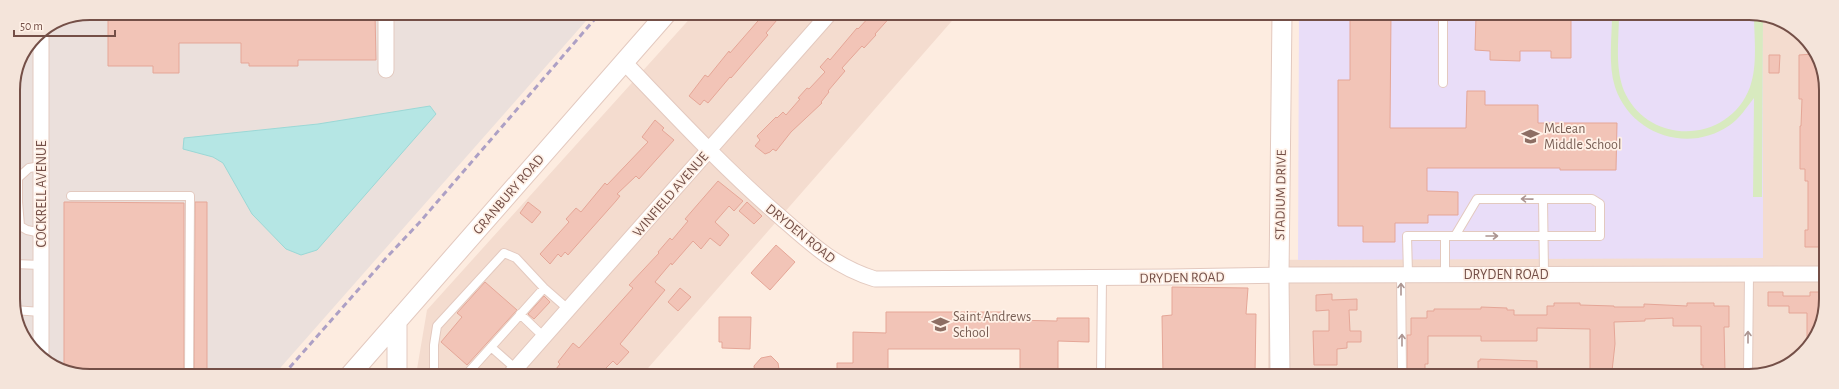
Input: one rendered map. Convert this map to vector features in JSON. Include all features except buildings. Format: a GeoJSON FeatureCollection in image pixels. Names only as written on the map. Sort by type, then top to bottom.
{"type":"FeatureCollection","features":[{"type":"Feature","properties":{"kind":"street"},"geometry":{"type":"LineString","coordinates":[[386,20],[386,70]]}},
{"type":"Feature","properties":{"kind":"street","name":"GRANBURY ROAD"},"geometry":{"type":"LineString","coordinates":[[355,369],[662,20]]}},
{"type":"Feature","properties":{"kind":"street","name":"WINFIELD AVENUE"},"geometry":{"type":"LineString","coordinates":[[516,369],[824,20]]}},
{"type":"Feature","properties":{"kind":"street","name":"STADIUM DRIVE"},"geometry":{"type":"LineString","coordinates":[[1280,369],[1279,275],[1282,20]]}},
{"type":"Feature","properties":{"kind":"street","name":"COCKRELL AVENUE"},"geometry":{"type":"LineString","coordinates":[[41,39],[41,350]]}},
{"type":"Feature","properties":{"kind":"street","name":"DRYDEN ROAD"},"geometry":{"type":"LineString","coordinates":[[624,62],[708,151],[740,182],[824,255],[856,273],[875,279],[1405,274],[1819,274]]}},
{"type":"Feature","properties":{"kind":"street"},"geometry":{"type":"LineString","coordinates":[[397,320],[397,369]]}},
{"type":"Feature","properties":{"kind":"lane"},"geometry":{"type":"LineString","coordinates":[[1443,20],[1443,83]]}},
{"type":"Feature","properties":{"kind":"lane"},"geometry":{"type":"LineString","coordinates":[[20,176],[29,168],[41,166]]}},
{"type":"Feature","properties":{"kind":"lane"},"geometry":{"type":"LineString","coordinates":[[71,196],[190,196],[189,369]]}},
{"type":"Feature","properties":{"kind":"lane"},"geometry":{"type":"LineString","coordinates":[[1402,369],[1407,236],[1455,236],[1544,236],[1600,236],[1600,204],[1592,199],[1477,199],[1455,236]]}},
{"type":"Feature","properties":{"kind":"lane"},"geometry":{"type":"LineString","coordinates":[[1543,199],[1544,274]]}},
{"type":"Feature","properties":{"kind":"lane"},"geometry":{"type":"LineString","coordinates":[[20,229],[41,233]]}},
{"type":"Feature","properties":{"kind":"lane"},"geometry":{"type":"LineString","coordinates":[[1445,236],[1445,274]]}},
{"type":"Feature","properties":{"kind":"lane"},"geometry":{"type":"LineString","coordinates":[[434,369],[434,345],[437,326],[504,254],[516,258],[544,288],[568,309]]}},
{"type":"Feature","properties":{"kind":"lane"},"geometry":{"type":"LineString","coordinates":[[20,264],[41,265]]}},
{"type":"Feature","properties":{"kind":"lane"},"geometry":{"type":"LineString","coordinates":[[1748,369],[1749,274]]}},
{"type":"Feature","properties":{"kind":"lane"},"geometry":{"type":"LineString","coordinates":[[1101,369],[1102,278]]}},
{"type":"Feature","properties":{"kind":"lane"},"geometry":{"type":"LineString","coordinates":[[471,369],[544,288]]}},
{"type":"Feature","properties":{"kind":"lane"},"geometry":{"type":"LineString","coordinates":[[21,311],[41,312]]}},
{"type":"Feature","properties":{"kind":"lane"},"geometry":{"type":"LineString","coordinates":[[520,314],[544,337]]}},
{"type":"Feature","properties":{"kind":"lane"},"geometry":{"type":"LineString","coordinates":[[491,347],[510,369]]}},
{"type":"Feature","properties":{"kind":"shaded area"},"geometry":{"type":"Polygon","coordinates":[[[90,20],[587,20],[279,369],[76,368],[59,362],[51,357],[40,349],[29,334],[21,313],[20,299],[20,85],[22,72],[32,51],[40,40],[63,25],[76,21],[90,20]]]}},
{"type":"Feature","properties":{"kind":"shaded area"},"geometry":{"type":"Polygon","coordinates":[[[689,20],[953,20],[647,369],[417,369],[427,310],[689,20]]]}},
{"type":"Feature","properties":{"kind":"shaded area","name":"McLean Middle School"},"geometry":{"type":"Polygon","coordinates":[[[1299,20],[1763,21],[1763,258],[1298,260],[1299,20]]]}},
{"type":"Feature","properties":{"kind":"shaded area"},"geometry":{"type":"Polygon","coordinates":[[[1753,20],[1763,21],[1784,29],[1799,40],[1810,55],[1818,76],[1819,90],[1818,313],[1814,326],[1802,345],[1792,355],[1784,360],[1763,368],[1749,369],[1268,369],[1268,260],[1379,259],[1753,20]]]}},
{"type":"Feature","properties":{"kind":"green space"},"geometry":{"type":"Polygon","coordinates":[[[1612,20],[1619,20],[1619,66],[1622,86],[1626,95],[1638,112],[1654,123],[1672,130],[1691,131],[1709,127],[1726,119],[1740,105],[1750,87],[1754,70],[1754,20],[1763,21],[1762,197],[1753,197],[1754,98],[1734,122],[1714,134],[1697,138],[1680,138],[1663,135],[1648,128],[1634,117],[1623,104],[1613,79],[1611,51],[1612,20]]]}},
{"type":"Feature","properties":{"kind":"water"},"geometry":{"type":"Polygon","coordinates":[[[430,106],[436,114],[317,250],[301,255],[286,249],[252,214],[223,163],[213,157],[183,149],[184,138],[318,124],[430,106]]]}},
{"type":"Feature","properties":{"kind":"railway"},"geometry":{"type":"LineString","coordinates":[[288,369],[419,223],[594,20]]}},
{"type":"Feature","properties":{"kind":"place","name":"McLean Middle School"},"geometry":{"type":"Point","coordinates":[1531,136]}},
{"type":"Feature","properties":{"kind":"place","name":"Saint Andrews School"},"geometry":{"type":"Point","coordinates":[940,324]}}]}
